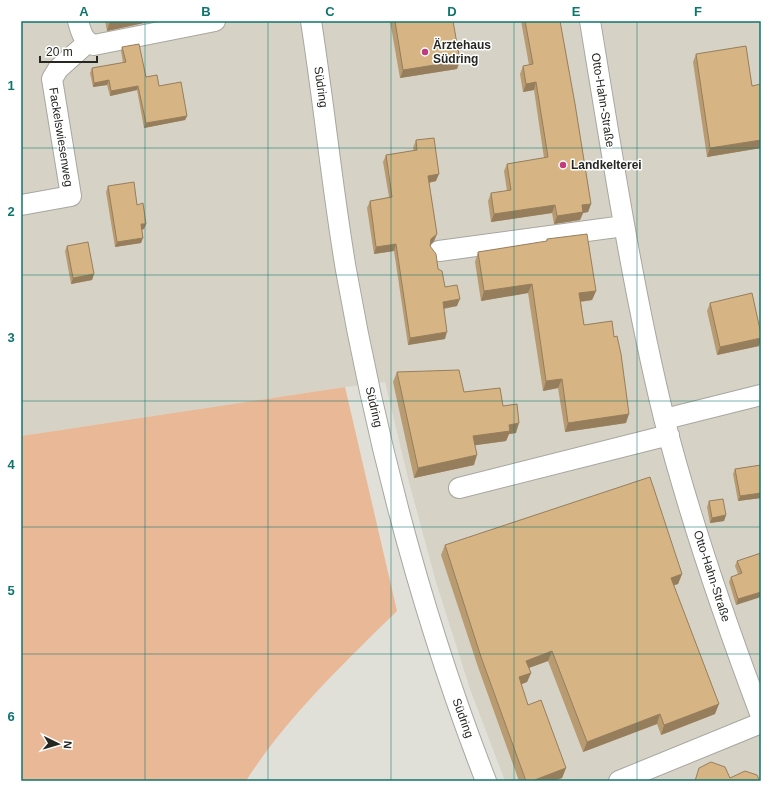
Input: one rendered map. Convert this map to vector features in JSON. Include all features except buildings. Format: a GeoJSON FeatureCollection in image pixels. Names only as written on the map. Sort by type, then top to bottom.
{"type":"FeatureCollection","features":[{"type":"Feature","properties":{"kind":"street"},"geometry":{"type":"LineString","coordinates":[[78,21],[82,35],[87,43],[94,45],[101,45],[215,21]]}},
{"type":"Feature","properties":{"kind":"street","name":"Südring"},"geometry":{"type":"LineString","coordinates":[[311,21],[340,229],[371,395],[422,595],[438,648],[486,781]]}},
{"type":"Feature","properties":{"kind":"street","name":"Otto-Hahn-Straße"},"geometry":{"type":"LineString","coordinates":[[590,21],[634,283],[667,427],[732,640],[761,716]]}},
{"type":"Feature","properties":{"kind":"street","name":"Fackelswiesenweg"},"geometry":{"type":"LineString","coordinates":[[21,205],[71,196],[52,79],[58,68],[87,43]]}},
{"type":"Feature","properties":{"kind":"street"},"geometry":{"type":"LineString","coordinates":[[438,251],[624,226]]}},
{"type":"Feature","properties":{"kind":"street"},"geometry":{"type":"LineString","coordinates":[[459,488],[667,427],[761,395]]}},
{"type":"Feature","properties":{"kind":"street"},"geometry":{"type":"LineString","coordinates":[[619,781],[761,723]]}},
{"type":"Feature","properties":{"kind":"shaded area"},"geometry":{"type":"Polygon","coordinates":[[[21,21],[761,21],[761,781],[505,781],[470,689],[436,582],[409,482],[385,382],[21,436],[21,21]]]}},
{"type":"Feature","properties":{"kind":"shaded area"},"geometry":{"type":"Polygon","coordinates":[[[345,387],[397,611],[297,713],[246,781],[21,781],[21,436],[345,387]]]}},
{"type":"Feature","properties":{"kind":"place","name":"Ärztehaus Südring"},"geometry":{"type":"Point","coordinates":[425,52]}},
{"type":"Feature","properties":{"kind":"place","name":"Landkelterei"},"geometry":{"type":"Point","coordinates":[563,165]}}]}
